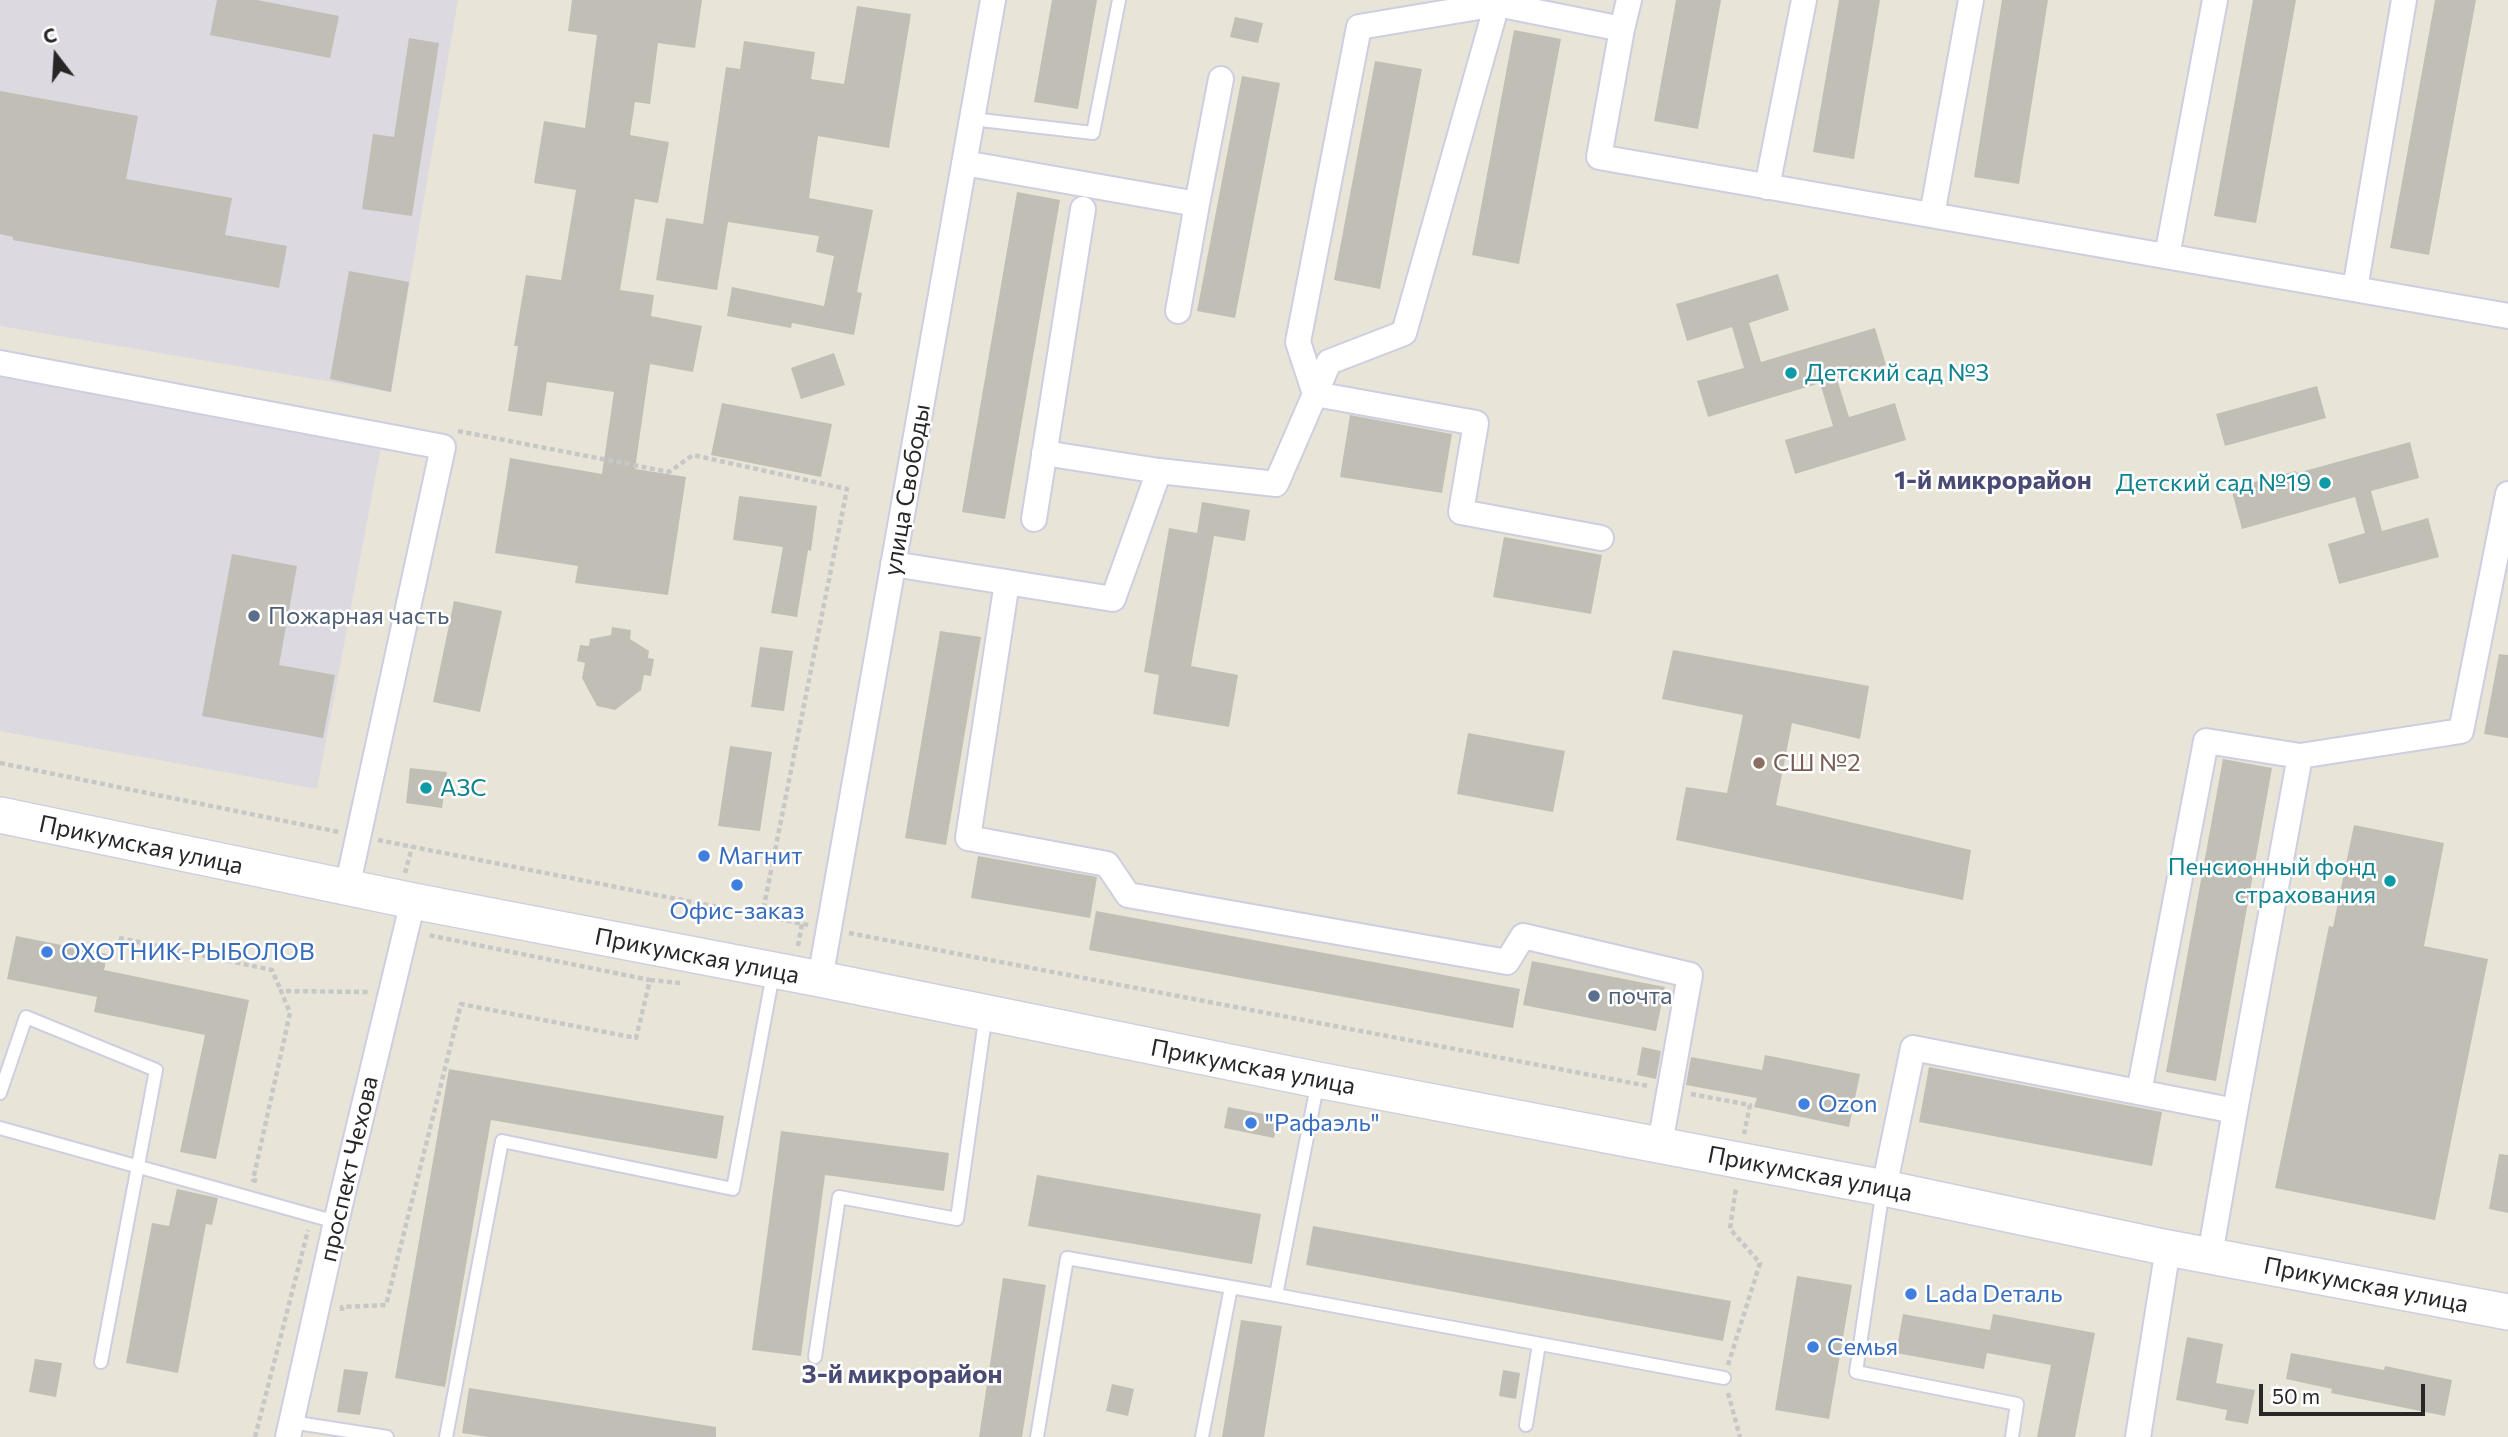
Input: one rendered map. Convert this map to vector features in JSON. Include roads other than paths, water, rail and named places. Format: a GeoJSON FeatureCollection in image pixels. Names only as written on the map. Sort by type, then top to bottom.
{"type":"FeatureCollection","features":[{"type":"Feature","properties":{"kind":"main road","name":"Прикумская улица"},"geometry":{"type":"LineString","coordinates":[[0,815],[347,888],[406,910],[774,970],[1318,1080],[1884,1188],[2168,1248],[2508,1312]]}},
{"type":"Feature","properties":{"kind":"street","name":"улица Свободы"},"geometry":{"type":"LineString","coordinates":[[820,979],[993,0]]}},
{"type":"Feature","properties":{"kind":"street"},"geometry":{"type":"LineString","coordinates":[[1629,0],[1599,157],[2508,316]]}},
{"type":"Feature","properties":{"kind":"street"},"geometry":{"type":"LineString","coordinates":[[1767,187],[1804,0]]}},
{"type":"Feature","properties":{"kind":"street"},"geometry":{"type":"LineString","coordinates":[[1932,215],[1972,0]]}},
{"type":"Feature","properties":{"kind":"street"},"geometry":{"type":"LineString","coordinates":[[2167,256],[2216,0]]}},
{"type":"Feature","properties":{"kind":"street"},"geometry":{"type":"LineString","coordinates":[[2355,289],[2404,0]]}},
{"type":"Feature","properties":{"kind":"street"},"geometry":{"type":"LineString","coordinates":[[1315,394],[1298,342],[1359,27],[1497,4],[1622,29]]}},
{"type":"Feature","properties":{"kind":"street"},"geometry":{"type":"LineString","coordinates":[[1044,453],[1159,471],[1276,484],[1329,362],[1404,333],[1497,4]]}},
{"type":"Feature","properties":{"kind":"street"},"geometry":{"type":"LineString","coordinates":[[1178,311],[1221,79]]}},
{"type":"Feature","properties":{"kind":"street"},"geometry":{"type":"LineString","coordinates":[[964,163],[1197,204]]}},
{"type":"Feature","properties":{"kind":"street"},"geometry":{"type":"LineString","coordinates":[[1034,519],[1083,209]]}},
{"type":"Feature","properties":{"kind":"street"},"geometry":{"type":"LineString","coordinates":[[0,363],[443,447],[347,888]]}},
{"type":"Feature","properties":{"kind":"street"},"geometry":{"type":"LineString","coordinates":[[1315,394],[1476,423],[1461,512],[1601,538]]}},
{"type":"Feature","properties":{"kind":"street"},"geometry":{"type":"LineString","coordinates":[[893,565],[1113,598],[1159,471]]}},
{"type":"Feature","properties":{"kind":"street"},"geometry":{"type":"LineString","coordinates":[[2139,1091],[2206,741],[2300,756],[2460,730],[2508,494]]}},
{"type":"Feature","properties":{"kind":"street"},"geometry":{"type":"LineString","coordinates":[[1007,582],[968,838],[1107,864],[1128,895],[1507,962],[1523,936],[1690,975],[1660,1144]]}},
{"type":"Feature","properties":{"kind":"street"},"geometry":{"type":"LineString","coordinates":[[2210,1255],[2300,756]]}},
{"type":"Feature","properties":{"kind":"street","name":"проспект Чехова"},"geometry":{"type":"LineString","coordinates":[[292,1421],[406,910]]}},
{"type":"Feature","properties":{"kind":"street"},"geometry":{"type":"LineString","coordinates":[[1884,1188],[1913,1048],[2235,1111]]}},
{"type":"Feature","properties":{"kind":"street"},"geometry":{"type":"LineString","coordinates":[[2138,1437],[2168,1248]]}},
{"type":"Feature","properties":{"kind":"lane"},"geometry":{"type":"LineString","coordinates":[[972,119],[1093,133],[1119,0]]}},
{"type":"Feature","properties":{"kind":"lane"},"geometry":{"type":"LineString","coordinates":[[446,1437],[502,1141],[733,1189],[774,970]]}},
{"type":"Feature","properties":{"kind":"lane"},"geometry":{"type":"LineString","coordinates":[[815,1357],[839,1197],[957,1219],[986,1013]]}},
{"type":"Feature","properties":{"kind":"lane"},"geometry":{"type":"LineString","coordinates":[[0,1093],[26,1017],[156,1070],[101,1362]]}},
{"type":"Feature","properties":{"kind":"lane"},"geometry":{"type":"LineString","coordinates":[[1276,1295],[1318,1080]]}},
{"type":"Feature","properties":{"kind":"lane"},"geometry":{"type":"LineString","coordinates":[[0,1128],[336,1222]]}},
{"type":"Feature","properties":{"kind":"lane"},"geometry":{"type":"LineString","coordinates":[[1884,1188],[1856,1372],[2017,1404],[2012,1437]]}},
{"type":"Feature","properties":{"kind":"lane"},"geometry":{"type":"LineString","coordinates":[[1037,1437],[1067,1258],[1724,1378]]}},
{"type":"Feature","properties":{"kind":"lane"},"geometry":{"type":"LineString","coordinates":[[1202,1437],[1231,1287]]}},
{"type":"Feature","properties":{"kind":"lane"},"geometry":{"type":"LineString","coordinates":[[1526,1425],[1539,1344]]}},
{"type":"Feature","properties":{"kind":"lane"},"geometry":{"type":"LineString","coordinates":[[292,1421],[387,1437]]}},
{"type":"Feature","properties":{"kind":"place","name":"Детский сад №3"},"geometry":{"type":"Point","coordinates":[1791,373]}},
{"type":"Feature","properties":{"kind":"place","name":"Детский сад №19"},"geometry":{"type":"Point","coordinates":[2325,483]}},
{"type":"Feature","properties":{"kind":"place","name":"Пожарная часть"},"geometry":{"type":"Point","coordinates":[254,616]}},
{"type":"Feature","properties":{"kind":"place","name":"СШ №2"},"geometry":{"type":"Point","coordinates":[1759,763]}},
{"type":"Feature","properties":{"kind":"place","name":"АЗС"},"geometry":{"type":"Point","coordinates":[426,788]}},
{"type":"Feature","properties":{"kind":"place","name":"Магнит"},"geometry":{"type":"Point","coordinates":[704,856]}},
{"type":"Feature","properties":{"kind":"place","name":"Пенсионный фонд страхования"},"geometry":{"type":"Point","coordinates":[2390,881]}},
{"type":"Feature","properties":{"kind":"place","name":"Офис-заказ"},"geometry":{"type":"Point","coordinates":[737,885]}},
{"type":"Feature","properties":{"kind":"place","name":"ОХОТНИК-РЫБОЛОВ"},"geometry":{"type":"Point","coordinates":[47,952]}},
{"type":"Feature","properties":{"kind":"place","name":"почта"},"geometry":{"type":"Point","coordinates":[1594,996]}},
{"type":"Feature","properties":{"kind":"place","name":"Ozon"},"geometry":{"type":"Point","coordinates":[1804,1104]}},
{"type":"Feature","properties":{"kind":"place","name":"\"Рафаэль\""},"geometry":{"type":"Point","coordinates":[1251,1123]}},
{"type":"Feature","properties":{"kind":"place","name":"Lada Dеталь"},"geometry":{"type":"Point","coordinates":[1911,1294]}},
{"type":"Feature","properties":{"kind":"place","name":"Семья"},"geometry":{"type":"Point","coordinates":[1813,1347]}},
{"type":"Feature","properties":{"kind":"district","name":"1-й микрорайон"},"geometry":{"type":"Point","coordinates":[1993,480]}},
{"type":"Feature","properties":{"kind":"district","name":"3-й микрорайон"},"geometry":{"type":"Point","coordinates":[902,1374]}}]}
